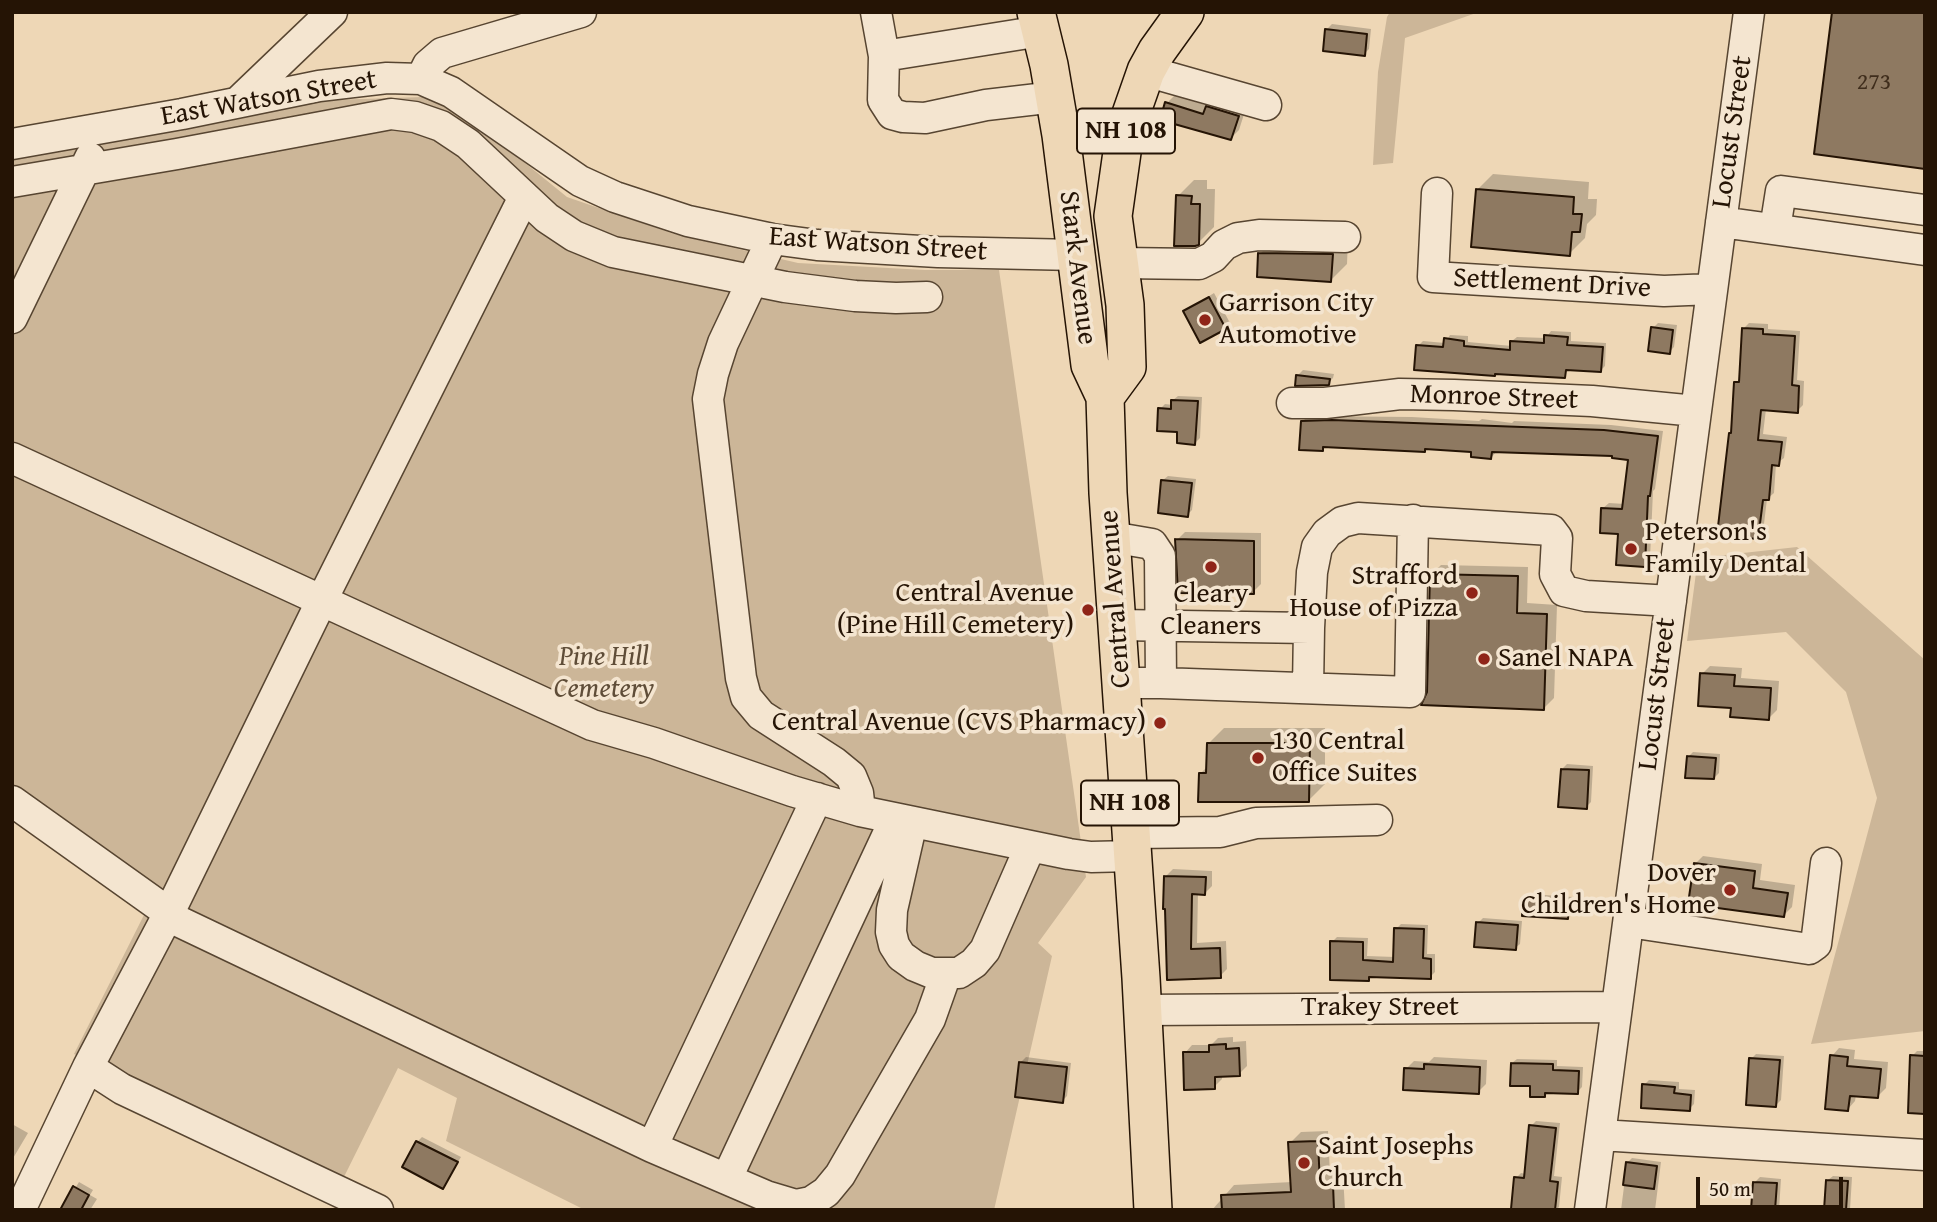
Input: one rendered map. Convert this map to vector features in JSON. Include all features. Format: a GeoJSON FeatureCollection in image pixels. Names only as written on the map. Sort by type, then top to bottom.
{"type":"FeatureCollection","features":[{"type":"Feature","properties":{"kind":"main road","name":"NH 108"},"geometry":{"type":"LineString","coordinates":[[1105,397],[1127,367],[1125,305],[1114,216],[1120,160],[1134,103],[1146,71],[1185,12]]}},
{"type":"Feature","properties":{"kind":"main road","name":"Stark Avenue"},"geometry":{"type":"LineString","coordinates":[[1039,22],[1055,97],[1090,365],[1105,397]]}},
{"type":"Feature","properties":{"kind":"main road"},"geometry":{"type":"LineString","coordinates":[[1076,255],[1120,263]]}},
{"type":"Feature","properties":{"kind":"main road","name":"Central Avenue"},"geometry":{"type":"LineString","coordinates":[[1105,397],[1111,537],[1153,1210]]}},
{"type":"Feature","properties":{"kind":"street"},"geometry":{"type":"LineString","coordinates":[[238,102],[332,12]]}},
{"type":"Feature","properties":{"kind":"street"},"geometry":{"type":"LineString","coordinates":[[421,79],[428,65],[442,53],[581,12]]}},
{"type":"Feature","properties":{"kind":"street"},"geometry":{"type":"LineString","coordinates":[[876,12],[884,56],[883,100],[892,114],[925,118],[986,105],[1055,97]]}},
{"type":"Feature","properties":{"kind":"street","name":"Locust Street"},"geometry":{"type":"LineString","coordinates":[[1590,1210],[1749,12]]}},
{"type":"Feature","properties":{"kind":"street"},"geometry":{"type":"LineString","coordinates":[[884,56],[1039,22]]}},
{"type":"Feature","properties":{"kind":"street"},"geometry":{"type":"LineString","coordinates":[[1146,71],[1266,105]]}},
{"type":"Feature","properties":{"kind":"street","name":"East Watson Street"},"geometry":{"type":"LineString","coordinates":[[12,144],[319,86],[387,78],[421,79],[451,92],[580,181],[615,197],[688,221],[772,239],[864,249],[1076,255]]}},
{"type":"Feature","properties":{"kind":"street"},"geometry":{"type":"LineString","coordinates":[[12,181],[391,114],[415,117],[441,126],[468,144],[547,218],[574,236],[613,252],[752,281],[855,296],[927,297]]}},
{"type":"Feature","properties":{"kind":"street"},"geometry":{"type":"LineString","coordinates":[[12,318],[104,128]]}},
{"type":"Feature","properties":{"kind":"street"},"geometry":{"type":"LineString","coordinates":[[1775,229],[1781,191],[1925,210]]}},
{"type":"Feature","properties":{"kind":"street","name":"Settlement Drive"},"geometry":{"type":"LineString","coordinates":[[1437,192],[1433,277],[1664,291],[1713,289]]}},
{"type":"Feature","properties":{"kind":"street"},"geometry":{"type":"LineString","coordinates":[[20,1210],[88,1067],[169,913],[524,197]]}},
{"type":"Feature","properties":{"kind":"street"},"geometry":{"type":"LineString","coordinates":[[1721,222],[1925,250]]}},
{"type":"Feature","properties":{"kind":"street"},"geometry":{"type":"LineString","coordinates":[[1120,263],[1199,264],[1238,238],[1259,235],[1345,237]]}},
{"type":"Feature","properties":{"kind":"street"},"geometry":{"type":"LineString","coordinates":[[772,239],[723,343],[708,400],[741,678],[746,697],[761,715],[851,776],[858,793],[860,811]]}},
{"type":"Feature","properties":{"kind":"street","name":"Monroe Street"},"geometry":{"type":"LineString","coordinates":[[1292,403],[1325,403],[1400,394],[1454,395],[1592,401],[1696,411]]}},
{"type":"Feature","properties":{"kind":"street"},"geometry":{"type":"LineString","coordinates":[[12,458],[592,725],[860,811],[1091,858],[1132,845],[1220,832],[1256,823],[1377,820]]}},
{"type":"Feature","properties":{"kind":"street"},"geometry":{"type":"LineString","coordinates":[[1308,688],[1312,572],[1317,547],[1327,533],[1342,522],[1358,518],[1551,530],[1557,538],[1555,574],[1564,591],[1586,596],[1671,600]]}},
{"type":"Feature","properties":{"kind":"street"},"geometry":{"type":"LineString","coordinates":[[1122,683],[1161,682],[1410,692],[1413,520]]}},
{"type":"Feature","properties":{"kind":"street"},"geometry":{"type":"LineString","coordinates":[[1111,537],[1152,544],[1160,556],[1161,682]]}},
{"type":"Feature","properties":{"kind":"street"},"geometry":{"type":"LineString","coordinates":[[1118,625],[1310,628]]}},
{"type":"Feature","properties":{"kind":"street"},"geometry":{"type":"LineString","coordinates":[[652,1147],[817,799]]}},
{"type":"Feature","properties":{"kind":"street"},"geometry":{"type":"LineString","coordinates":[[12,801],[180,922],[652,1147],[766,1196],[796,1205],[811,1202],[826,1192],[840,1175],[930,1020],[946,974]]}},
{"type":"Feature","properties":{"kind":"street"},"geometry":{"type":"LineString","coordinates":[[904,821],[891,932],[894,945],[908,961],[932,973],[959,973],[974,963],[985,950],[1030,847]]}},
{"type":"Feature","properties":{"kind":"street"},"geometry":{"type":"LineString","coordinates":[[727,1178],[904,821]]}},
{"type":"Feature","properties":{"kind":"street"},"geometry":{"type":"LineString","coordinates":[[1629,922],[1810,949],[1816,944],[1826,863]]}},
{"type":"Feature","properties":{"kind":"street","name":"Trakey Street"},"geometry":{"type":"LineString","coordinates":[[1142,1010],[1617,1007]]}},
{"type":"Feature","properties":{"kind":"street"},"geometry":{"type":"LineString","coordinates":[[88,1067],[122,1089],[378,1210]]}},
{"type":"Feature","properties":{"kind":"street"},"geometry":{"type":"LineString","coordinates":[[1600,1135],[1925,1155]]}},
{"type":"Feature","properties":{"kind":"green space"},"geometry":{"type":"Polygon","coordinates":[[[1390,12],[1479,12],[1405,38],[1393,163],[1373,165],[1378,72],[1390,12]]]}},
{"type":"Feature","properties":{"kind":"green space","name":"Pine Hill Cemetery"},"geometry":{"type":"Polygon","coordinates":[[[423,97],[471,119],[567,197],[674,234],[798,263],[925,270],[999,270],[1086,877],[1038,943],[1052,956],[994,1210],[585,1210],[446,1141],[457,1098],[398,1068],[338,1189],[74,1054],[145,913],[12,818],[12,156],[331,100],[423,97]]]}},
{"type":"Feature","properties":{"kind":"green space"},"geometry":{"type":"Polygon","coordinates":[[[1797,547],[1925,660],[1925,1031],[1811,1044],[1877,798],[1846,692],[1786,632],[1687,641],[1698,558],[1797,547]]]}},
{"type":"Feature","properties":{"kind":"building"},"geometry":{"type":"Polygon","coordinates":[[[1832,12],[1925,12],[1925,169],[1814,154],[1832,12]]]}},
{"type":"Feature","properties":{"kind":"building"},"geometry":{"type":"Polygon","coordinates":[[[1325,29],[1367,34],[1365,56],[1323,51],[1325,29]]]}},
{"type":"Feature","properties":{"kind":"building"},"geometry":{"type":"Polygon","coordinates":[[[1165,102],[1203,114],[1206,106],[1239,116],[1231,140],[1160,120],[1165,102]]]}},
{"type":"Feature","properties":{"kind":"building"},"geometry":{"type":"Polygon","coordinates":[[[1476,189],[1574,197],[1573,214],[1582,214],[1580,232],[1572,232],[1570,256],[1471,247],[1476,189]]]}},
{"type":"Feature","properties":{"kind":"building"},"geometry":{"type":"Polygon","coordinates":[[[1176,195],[1192,196],[1191,204],[1200,204],[1199,245],[1174,246],[1176,195]]]}},
{"type":"Feature","properties":{"kind":"building"},"geometry":{"type":"Polygon","coordinates":[[[1258,253],[1333,254],[1331,282],[1257,277],[1258,253]]]}},
{"type":"Feature","properties":{"kind":"building","name":"Garrison City Automotive"},"geometry":{"type":"Polygon","coordinates":[[[1209,297],[1226,329],[1200,343],[1183,311],[1209,297]]]}},
{"type":"Feature","properties":{"kind":"building"},"geometry":{"type":"Polygon","coordinates":[[[1651,327],[1673,330],[1670,354],[1648,351],[1651,327]]]}},
{"type":"Feature","properties":{"kind":"building"},"geometry":{"type":"Polygon","coordinates":[[[1742,328],[1763,329],[1763,334],[1795,336],[1792,385],[1799,386],[1798,413],[1761,410],[1758,440],[1782,442],[1779,466],[1772,465],[1769,500],[1763,500],[1758,539],[1717,535],[1731,433],[1734,382],[1739,382],[1742,328]]]}},
{"type":"Feature","properties":{"kind":"building"},"geometry":{"type":"Polygon","coordinates":[[[1544,335],[1568,337],[1567,345],[1603,347],[1601,372],[1566,370],[1565,378],[1414,370],[1416,345],[1443,347],[1444,338],[1464,341],[1464,346],[1510,350],[1510,341],[1544,343],[1544,335]]]}},
{"type":"Feature","properties":{"kind":"building"},"geometry":{"type":"Polygon","coordinates":[[[1296,375],[1330,379],[1329,385],[1295,386],[1296,375]]]}},
{"type":"Feature","properties":{"kind":"building"},"geometry":{"type":"Polygon","coordinates":[[[1171,400],[1198,401],[1195,445],[1177,443],[1177,432],[1157,431],[1158,408],[1171,409],[1171,400]]]}},
{"type":"Feature","properties":{"kind":"building"},"geometry":{"type":"Polygon","coordinates":[[[1301,421],[1604,430],[1658,436],[1648,496],[1645,567],[1616,565],[1618,534],[1600,533],[1601,508],[1622,509],[1628,460],[1612,456],[1492,452],[1491,459],[1471,457],[1471,452],[1425,449],[1425,452],[1323,447],[1323,451],[1299,450],[1301,421]]]}},
{"type":"Feature","properties":{"kind":"building"},"geometry":{"type":"Polygon","coordinates":[[[1161,480],[1192,483],[1188,517],[1158,513],[1161,480]]]}},
{"type":"Feature","properties":{"kind":"building","name":"Cleary Cleaners"},"geometry":{"type":"Polygon","coordinates":[[[1175,539],[1254,541],[1254,594],[1178,593],[1175,539]]]}},
{"type":"Feature","properties":{"kind":"building","name":"Sanel NAPA"},"geometry":{"type":"Polygon","coordinates":[[[1430,574],[1518,576],[1517,613],[1547,614],[1544,710],[1421,705],[1427,692],[1430,574]]]}},
{"type":"Feature","properties":{"kind":"building"},"geometry":{"type":"Polygon","coordinates":[[[1700,673],[1735,675],[1734,686],[1771,688],[1769,720],[1730,717],[1731,708],[1698,706],[1700,673]]]}},
{"type":"Feature","properties":{"kind":"building","name":"130 Central Office Suites"},"geometry":{"type":"Polygon","coordinates":[[[1207,743],[1310,743],[1309,802],[1198,802],[1199,773],[1206,773],[1207,743]]]}},
{"type":"Feature","properties":{"kind":"building"},"geometry":{"type":"Polygon","coordinates":[[[1687,756],[1716,758],[1714,779],[1685,778],[1687,756]]]}},
{"type":"Feature","properties":{"kind":"building"},"geometry":{"type":"Polygon","coordinates":[[[1561,769],[1589,770],[1587,809],[1558,807],[1561,769]]]}},
{"type":"Feature","properties":{"kind":"building","name":"Dover Children's Home"},"geometry":{"type":"Polygon","coordinates":[[[1694,863],[1755,871],[1753,888],[1788,893],[1784,917],[1688,904],[1694,863]]]}},
{"type":"Feature","properties":{"kind":"building"},"geometry":{"type":"Polygon","coordinates":[[[1164,876],[1206,877],[1205,895],[1192,894],[1191,949],[1220,948],[1221,978],[1167,980],[1164,876]]]}},
{"type":"Feature","properties":{"kind":"building"},"geometry":{"type":"Polygon","coordinates":[[[1523,898],[1569,901],[1568,919],[1522,916],[1523,898]]]}},
{"type":"Feature","properties":{"kind":"building"},"geometry":{"type":"Polygon","coordinates":[[[1476,922],[1518,925],[1516,950],[1474,947],[1476,922]]]}},
{"type":"Feature","properties":{"kind":"building"},"geometry":{"type":"Polygon","coordinates":[[[1394,928],[1424,929],[1423,958],[1431,959],[1431,979],[1369,977],[1369,981],[1330,980],[1330,941],[1363,942],[1363,960],[1393,962],[1394,928]]]}},
{"type":"Feature","properties":{"kind":"building"},"geometry":{"type":"Polygon","coordinates":[[[1226,1044],[1226,1049],[1239,1048],[1240,1076],[1215,1077],[1215,1089],[1184,1090],[1183,1052],[1209,1052],[1209,1045],[1226,1044]]]}},
{"type":"Feature","properties":{"kind":"building"},"geometry":{"type":"Polygon","coordinates":[[[1830,1055],[1848,1057],[1847,1066],[1881,1069],[1878,1098],[1850,1096],[1848,1111],[1825,1109],[1830,1055]]]}},
{"type":"Feature","properties":{"kind":"building"},"geometry":{"type":"Polygon","coordinates":[[[1910,1055],[1925,1056],[1925,1114],[1908,1113],[1910,1055]]]}},
{"type":"Feature","properties":{"kind":"building"},"geometry":{"type":"Polygon","coordinates":[[[1749,1058],[1780,1060],[1776,1107],[1746,1105],[1749,1058]]]}},
{"type":"Feature","properties":{"kind":"building"},"geometry":{"type":"Polygon","coordinates":[[[1019,1062],[1067,1067],[1063,1103],[1015,1097],[1019,1062]]]}},
{"type":"Feature","properties":{"kind":"building"},"geometry":{"type":"Polygon","coordinates":[[[1511,1063],[1553,1064],[1553,1070],[1579,1071],[1578,1094],[1545,1093],[1545,1097],[1530,1097],[1530,1086],[1510,1086],[1511,1063]]]}},
{"type":"Feature","properties":{"kind":"building"},"geometry":{"type":"Polygon","coordinates":[[[1424,1064],[1480,1067],[1479,1094],[1403,1090],[1404,1068],[1424,1069],[1424,1064]]]}},
{"type":"Feature","properties":{"kind":"building"},"geometry":{"type":"Polygon","coordinates":[[[1642,1084],[1675,1087],[1674,1093],[1691,1095],[1690,1111],[1641,1108],[1642,1084]]]}},
{"type":"Feature","properties":{"kind":"building"},"geometry":{"type":"Polygon","coordinates":[[[1529,1125],[1556,1128],[1550,1181],[1558,1182],[1555,1210],[1511,1209],[1514,1177],[1524,1178],[1529,1125]]]}},
{"type":"Feature","properties":{"kind":"building"},"geometry":{"type":"Polygon","coordinates":[[[416,1141],[458,1162],[443,1189],[402,1167],[416,1141]]]}},
{"type":"Feature","properties":{"kind":"building","name":"Saint Josephs Church"},"geometry":{"type":"Polygon","coordinates":[[[1318,1141],[1320,1185],[1333,1184],[1334,1210],[1222,1210],[1221,1195],[1291,1192],[1288,1142],[1318,1141]]]}},
{"type":"Feature","properties":{"kind":"building"},"geometry":{"type":"Polygon","coordinates":[[[1626,1162],[1657,1166],[1654,1189],[1623,1185],[1626,1162]]]}},
{"type":"Feature","properties":{"kind":"building"},"geometry":{"type":"Polygon","coordinates":[[[1826,1180],[1848,1181],[1846,1210],[1824,1210],[1826,1180]]]}},
{"type":"Feature","properties":{"kind":"building"},"geometry":{"type":"Polygon","coordinates":[[[1753,1182],[1777,1183],[1775,1210],[1751,1210],[1753,1182]]]}},
{"type":"Feature","properties":{"kind":"building"},"geometry":{"type":"Polygon","coordinates":[[[73,1186],[89,1195],[81,1210],[60,1210],[73,1186]]]}},
{"type":"Feature","properties":{"kind":"place","name":"Garrison City Automotive"},"geometry":{"type":"Point","coordinates":[1205,320]}},
{"type":"Feature","properties":{"kind":"place","name":"Peterson's Family Dental"},"geometry":{"type":"Point","coordinates":[1631,549]}},
{"type":"Feature","properties":{"kind":"place","name":"Cleary Cleaners"},"geometry":{"type":"Point","coordinates":[1211,567]}},
{"type":"Feature","properties":{"kind":"place","name":"Strafford House of Pizza"},"geometry":{"type":"Point","coordinates":[1472,593]}},
{"type":"Feature","properties":{"kind":"place","name":"Central Avenue (Pine Hill Cemetery)"},"geometry":{"type":"Point","coordinates":[1088,610]}},
{"type":"Feature","properties":{"kind":"place","name":"Sanel NAPA"},"geometry":{"type":"Point","coordinates":[1484,659]}},
{"type":"Feature","properties":{"kind":"place","name":"Central Avenue (CVS Pharmacy)"},"geometry":{"type":"Point","coordinates":[1160,723]}},
{"type":"Feature","properties":{"kind":"place","name":"130 Central Office Suites"},"geometry":{"type":"Point","coordinates":[1258,758]}},
{"type":"Feature","properties":{"kind":"place","name":"Dover Children's Home"},"geometry":{"type":"Point","coordinates":[1730,890]}},
{"type":"Feature","properties":{"kind":"place","name":"Saint Josephs Church"},"geometry":{"type":"Point","coordinates":[1304,1163]}}]}
